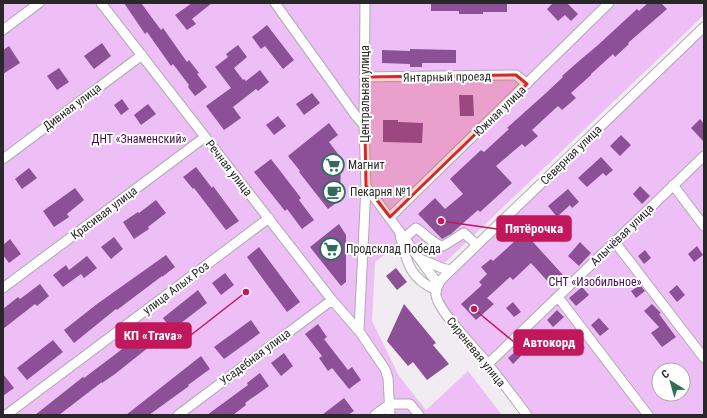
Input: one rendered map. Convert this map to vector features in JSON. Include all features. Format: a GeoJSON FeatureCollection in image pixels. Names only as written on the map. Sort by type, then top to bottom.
{"type":"FeatureCollection","features":[{"type":"Feature","properties":{"kind":"street"},"geometry":{"type":"LineString","coordinates":[[3,30],[39,3]]}},
{"type":"Feature","properties":{"kind":"street","name":"Речная улица"},"geometry":{"type":"LineString","coordinates":[[101,3],[332,300],[359,331],[385,369],[388,378],[390,415]]}},
{"type":"Feature","properties":{"kind":"street"},"geometry":{"type":"LineString","coordinates":[[275,3],[364,125]]}},
{"type":"Feature","properties":{"kind":"street","name":"Центральная улица"},"geometry":{"type":"LineString","coordinates":[[359,331],[366,186],[364,125],[365,3]]}},
{"type":"Feature","properties":{"kind":"street","name":"Южная улица"},"geometry":{"type":"LineString","coordinates":[[390,217],[609,3]]}},
{"type":"Feature","properties":{"kind":"street","name":"Северная улица"},"geometry":{"type":"LineString","coordinates":[[437,287],[451,270],[704,27]]}},
{"type":"Feature","properties":{"kind":"street","name":"Дивная улица"},"geometry":{"type":"LineString","coordinates":[[3,160],[142,56]]}},
{"type":"Feature","properties":{"kind":"street","name":"Янтарный проезд"},"geometry":{"type":"LineString","coordinates":[[364,77],[516,75],[527,84]]}},
{"type":"Feature","properties":{"kind":"street","name":"Красивая улица"},"geometry":{"type":"LineString","coordinates":[[3,288],[205,137]]}},
{"type":"Feature","properties":{"kind":"street","name":"Алычёвая улица"},"geometry":{"type":"LineString","coordinates":[[488,364],[614,241],[704,156]]}},
{"type":"Feature","properties":{"kind":"street"},"geometry":{"type":"LineString","coordinates":[[673,185],[704,226]]}},
{"type":"Feature","properties":{"kind":"street","name":"Сиреневая улица"},"geometry":{"type":"LineString","coordinates":[[366,186],[420,259],[437,287],[436,297],[443,311],[488,364],[527,415]]}},
{"type":"Feature","properties":{"kind":"street","name":"улица Алых Роз"},"geometry":{"type":"LineString","coordinates":[[6,415],[269,218]]}},
{"type":"Feature","properties":{"kind":"street"},"geometry":{"type":"LineString","coordinates":[[404,238],[416,228],[438,245],[443,246],[464,234],[477,245]]}},
{"type":"Feature","properties":{"kind":"street"},"geometry":{"type":"LineString","coordinates":[[399,230],[410,270],[417,279],[426,286],[437,287]]}},
{"type":"Feature","properties":{"kind":"street"},"geometry":{"type":"LineString","coordinates":[[614,241],[704,358]]}},
{"type":"Feature","properties":{"kind":"street"},"geometry":{"type":"LineString","coordinates":[[420,259],[435,266],[451,270]]}},
{"type":"Feature","properties":{"kind":"street"},"geometry":{"type":"LineString","coordinates":[[558,297],[648,415]]}},
{"type":"Feature","properties":{"kind":"street","name":"Усадебная улица"},"geometry":{"type":"LineString","coordinates":[[178,415],[332,300]]}},
{"type":"Feature","properties":{"kind":"street"},"geometry":{"type":"LineString","coordinates":[[375,415],[390,404],[410,404],[418,415]]}},
{"type":"Feature","properties":{"kind":"highlighted area"},"geometry":{"type":"Polygon","coordinates":[[[516,75],[527,84],[390,217],[366,186],[364,77],[516,75]]]}},
{"type":"Feature","properties":{"kind":"green space","name":"ДНТ «Знаменский»"},"geometry":{"type":"Polygon","coordinates":[[[3,3],[704,3],[704,15],[429,278],[403,241],[375,262],[372,321],[399,376],[426,410],[468,371],[502,415],[3,415],[3,3]]]}},
{"type":"Feature","properties":{"kind":"green space","name":"СНТ «Изобильное»"},"geometry":{"type":"Polygon","coordinates":[[[704,27],[704,415],[527,415],[443,311],[438,284],[704,27]]]}},
{"type":"Feature","properties":{"kind":"building"},"geometry":{"type":"Polygon","coordinates":[[[124,3],[141,3],[161,30],[163,28],[187,62],[189,60],[207,87],[195,96],[188,87],[189,85],[173,64],[171,66],[147,32],[145,34],[124,3]]]}},
{"type":"Feature","properties":{"kind":"building"},"geometry":{"type":"Polygon","coordinates":[[[192,3],[212,3],[192,19],[196,24],[187,30],[175,15],[192,3]]]}},
{"type":"Feature","properties":{"kind":"building"},"geometry":{"type":"Polygon","coordinates":[[[431,3],[507,3],[507,12],[459,14],[459,11],[431,11],[431,3]]]}},
{"type":"Feature","properties":{"kind":"building"},"geometry":{"type":"Polygon","coordinates":[[[553,3],[567,3],[578,14],[571,21],[565,15],[558,21],[547,9],[553,3]]]}},
{"type":"Feature","properties":{"kind":"building"},"geometry":{"type":"Polygon","coordinates":[[[648,3],[661,3],[667,9],[628,43],[629,44],[615,57],[613,54],[571,93],[576,98],[562,110],[558,106],[532,130],[538,136],[525,147],[522,144],[496,166],[512,183],[480,212],[478,210],[451,234],[442,239],[418,214],[435,198],[445,209],[463,194],[450,179],[481,150],[484,152],[509,129],[507,128],[563,77],[562,76],[637,9],[639,11],[648,3]]]}},
{"type":"Feature","properties":{"kind":"building"},"geometry":{"type":"Polygon","coordinates":[[[267,25],[294,60],[283,69],[265,46],[261,49],[252,37],[267,25]]]}},
{"type":"Feature","properties":{"kind":"building"},"geometry":{"type":"Polygon","coordinates":[[[102,43],[111,56],[94,69],[84,56],[102,43]]]}},
{"type":"Feature","properties":{"kind":"building"},"geometry":{"type":"Polygon","coordinates":[[[238,45],[247,57],[234,68],[243,80],[244,79],[246,81],[260,70],[269,82],[258,91],[256,89],[233,107],[241,118],[224,130],[206,106],[231,88],[215,67],[228,57],[226,54],[238,45]]]}},
{"type":"Feature","properties":{"kind":"building"},"geometry":{"type":"Polygon","coordinates":[[[9,46],[20,63],[3,74],[3,50],[9,46]]]}},
{"type":"Feature","properties":{"kind":"building"},"geometry":{"type":"Polygon","coordinates":[[[410,49],[456,50],[456,63],[422,63],[422,67],[410,67],[410,64],[382,63],[382,50],[410,51],[410,49]]]}},
{"type":"Feature","properties":{"kind":"building"},"geometry":{"type":"Polygon","coordinates":[[[59,68],[69,82],[57,90],[47,76],[59,68]]]}},
{"type":"Feature","properties":{"kind":"building"},"geometry":{"type":"Polygon","coordinates":[[[312,93],[320,103],[304,115],[296,104],[312,93]]]}},
{"type":"Feature","properties":{"kind":"building"},"geometry":{"type":"Polygon","coordinates":[[[459,95],[473,95],[474,116],[460,116],[459,95]]]}},
{"type":"Feature","properties":{"kind":"building"},"geometry":{"type":"Polygon","coordinates":[[[122,99],[129,109],[121,115],[114,105],[122,99]]]}},
{"type":"Feature","properties":{"kind":"building"},"geometry":{"type":"Polygon","coordinates":[[[148,104],[156,114],[141,125],[134,115],[148,104]]]}},
{"type":"Feature","properties":{"kind":"building"},"geometry":{"type":"Polygon","coordinates":[[[278,116],[286,126],[274,135],[266,125],[278,116]]]}},
{"type":"Feature","properties":{"kind":"building"},"geometry":{"type":"Polygon","coordinates":[[[700,119],[704,124],[704,142],[691,128],[700,119]]]}},
{"type":"Feature","properties":{"kind":"building"},"geometry":{"type":"Polygon","coordinates":[[[383,120],[423,123],[422,143],[383,142],[383,120]]]}},
{"type":"Feature","properties":{"kind":"building"},"geometry":{"type":"Polygon","coordinates":[[[329,123],[338,135],[329,142],[341,158],[340,200],[328,209],[288,156],[329,123]]]}},
{"type":"Feature","properties":{"kind":"building"},"geometry":{"type":"Polygon","coordinates":[[[621,135],[631,145],[620,156],[610,146],[621,135]]]}},
{"type":"Feature","properties":{"kind":"building"},"geometry":{"type":"Polygon","coordinates":[[[601,157],[613,170],[606,176],[603,173],[587,187],[578,178],[601,157]]]}},
{"type":"Feature","properties":{"kind":"building"},"geometry":{"type":"Polygon","coordinates":[[[271,159],[301,198],[299,200],[314,220],[302,229],[287,209],[285,211],[254,172],[271,159]]]}},
{"type":"Feature","properties":{"kind":"building"},"geometry":{"type":"Polygon","coordinates":[[[196,167],[212,188],[213,186],[239,221],[226,230],[194,188],[193,189],[183,177],[196,167]]]}},
{"type":"Feature","properties":{"kind":"building"},"geometry":{"type":"Polygon","coordinates":[[[29,168],[37,178],[22,189],[15,179],[29,168]]]}},
{"type":"Feature","properties":{"kind":"building"},"geometry":{"type":"Polygon","coordinates":[[[640,186],[650,196],[642,204],[633,194],[640,186]]]}},
{"type":"Feature","properties":{"kind":"building"},"geometry":{"type":"Polygon","coordinates":[[[75,188],[84,200],[67,214],[69,217],[54,227],[43,211],[75,188]]]}},
{"type":"Feature","properties":{"kind":"building"},"geometry":{"type":"Polygon","coordinates":[[[568,189],[579,202],[572,208],[570,205],[557,217],[548,206],[568,189]]]}},
{"type":"Feature","properties":{"kind":"building"},"geometry":{"type":"Polygon","coordinates":[[[156,200],[166,213],[148,227],[149,229],[134,239],[123,222],[138,212],[139,213],[156,200]]]}},
{"type":"Feature","properties":{"kind":"building"},"geometry":{"type":"Polygon","coordinates":[[[540,218],[549,229],[533,242],[563,275],[551,285],[531,263],[513,280],[510,277],[487,298],[494,304],[476,320],[461,304],[482,285],[479,282],[487,274],[481,267],[491,259],[493,261],[540,218]]]}},
{"type":"Feature","properties":{"kind":"building"},"geometry":{"type":"Polygon","coordinates":[[[339,224],[346,235],[346,282],[341,286],[310,247],[339,224]]]}},
{"type":"Feature","properties":{"kind":"building"},"geometry":{"type":"Polygon","coordinates":[[[114,237],[123,249],[111,259],[101,247],[114,237]]]}},
{"type":"Feature","properties":{"kind":"building"},"geometry":{"type":"Polygon","coordinates":[[[10,239],[21,254],[9,263],[3,255],[3,245],[10,239]]]}},
{"type":"Feature","properties":{"kind":"building"},"geometry":{"type":"Polygon","coordinates":[[[580,242],[591,253],[579,266],[568,256],[580,242]]]}},
{"type":"Feature","properties":{"kind":"building"},"geometry":{"type":"Polygon","coordinates":[[[697,246],[703,255],[694,262],[688,254],[697,246]]]}},
{"type":"Feature","properties":{"kind":"building"},"geometry":{"type":"Polygon","coordinates":[[[259,247],[300,302],[287,312],[247,257],[259,247]]]}},
{"type":"Feature","properties":{"kind":"building"},"geometry":{"type":"Polygon","coordinates":[[[645,250],[651,258],[644,264],[638,256],[645,250]]]}},
{"type":"Feature","properties":{"kind":"building"},"geometry":{"type":"Polygon","coordinates":[[[166,255],[175,267],[117,310],[116,309],[74,343],[64,330],[97,304],[166,255]]]}},
{"type":"Feature","properties":{"kind":"building"},"geometry":{"type":"Polygon","coordinates":[[[87,256],[97,268],[84,278],[81,274],[63,287],[53,275],[66,265],[69,270],[87,256]]]}},
{"type":"Feature","properties":{"kind":"building"},"geometry":{"type":"Polygon","coordinates":[[[396,268],[407,282],[397,290],[386,276],[396,268]]]}},
{"type":"Feature","properties":{"kind":"building"},"geometry":{"type":"Polygon","coordinates":[[[225,273],[234,285],[221,295],[212,283],[225,273]]]}},
{"type":"Feature","properties":{"kind":"building"},"geometry":{"type":"Polygon","coordinates":[[[40,284],[49,296],[37,306],[35,304],[3,329],[3,309],[18,297],[20,299],[40,284]]]}},
{"type":"Feature","properties":{"kind":"building"},"geometry":{"type":"Polygon","coordinates":[[[640,285],[645,291],[636,298],[631,291],[640,285]]]}},
{"type":"Feature","properties":{"kind":"building"},"geometry":{"type":"Polygon","coordinates":[[[677,285],[685,295],[677,302],[669,292],[677,285]]]}},
{"type":"Feature","properties":{"kind":"building"},"geometry":{"type":"Polygon","coordinates":[[[582,287],[589,295],[576,306],[569,298],[582,287]]]}},
{"type":"Feature","properties":{"kind":"building"},"geometry":{"type":"Polygon","coordinates":[[[198,290],[207,303],[172,330],[163,318],[198,290]]]}},
{"type":"Feature","properties":{"kind":"building"},"geometry":{"type":"Polygon","coordinates":[[[513,302],[521,312],[514,317],[506,308],[513,302]]]}},
{"type":"Feature","properties":{"kind":"building"},"geometry":{"type":"Polygon","coordinates":[[[404,304],[436,343],[433,345],[449,364],[427,380],[413,362],[408,366],[387,341],[404,304]]]}},
{"type":"Feature","properties":{"kind":"building"},"geometry":{"type":"Polygon","coordinates":[[[652,304],[661,313],[659,314],[676,337],[662,347],[651,333],[659,327],[644,311],[652,304]]]}},
{"type":"Feature","properties":{"kind":"building"},"geometry":{"type":"Polygon","coordinates":[[[557,310],[564,317],[553,327],[547,320],[557,310]]]}},
{"type":"Feature","properties":{"kind":"building"},"geometry":{"type":"Polygon","coordinates":[[[599,318],[609,329],[600,336],[591,325],[599,318]]]}},
{"type":"Feature","properties":{"kind":"building"},"geometry":{"type":"Polygon","coordinates":[[[251,320],[260,333],[224,359],[214,347],[251,320]]]}},
{"type":"Feature","properties":{"kind":"building"},"geometry":{"type":"Polygon","coordinates":[[[318,324],[327,337],[324,339],[348,370],[352,367],[361,380],[349,389],[332,368],[328,371],[319,358],[322,356],[305,334],[318,324]]]}},
{"type":"Feature","properties":{"kind":"building"},"geometry":{"type":"Polygon","coordinates":[[[150,326],[159,339],[115,374],[102,382],[59,415],[35,415],[83,377],[84,378],[117,353],[150,326]]]}},
{"type":"Feature","properties":{"kind":"building"},"geometry":{"type":"Polygon","coordinates":[[[577,339],[585,348],[576,355],[569,346],[577,339]]]}},
{"type":"Feature","properties":{"kind":"building"},"geometry":{"type":"Polygon","coordinates":[[[53,340],[63,352],[27,380],[17,368],[53,340]]]}},
{"type":"Feature","properties":{"kind":"building"},"geometry":{"type":"Polygon","coordinates":[[[516,351],[521,356],[513,364],[508,358],[516,351]]]}},
{"type":"Feature","properties":{"kind":"building"},"geometry":{"type":"Polygon","coordinates":[[[284,353],[293,366],[281,376],[271,363],[284,353]]]}},
{"type":"Feature","properties":{"kind":"building"},"geometry":{"type":"Polygon","coordinates":[[[201,356],[210,369],[188,385],[189,386],[149,415],[126,415],[201,356]]]}},
{"type":"Feature","properties":{"kind":"building"},"geometry":{"type":"Polygon","coordinates":[[[260,373],[269,386],[245,403],[246,405],[233,415],[207,415],[248,385],[247,383],[260,373]]]}},
{"type":"Feature","properties":{"kind":"building"},"geometry":{"type":"Polygon","coordinates":[[[3,374],[14,388],[3,396],[3,374]]]}},
{"type":"Feature","properties":{"kind":"building"},"geometry":{"type":"Polygon","coordinates":[[[344,398],[354,411],[348,415],[322,415],[344,398]]]}},
{"type":"Feature","properties":{"kind":"place","name":"Магнит"},"geometry":{"type":"Point","coordinates":[333,165]}},
{"type":"Feature","properties":{"kind":"place","name":"Пекарня №1"},"geometry":{"type":"Point","coordinates":[334,192]}},
{"type":"Feature","properties":{"kind":"place","name":"Пятёрочка"},"geometry":{"type":"Point","coordinates":[441,221]}},
{"type":"Feature","properties":{"kind":"place","name":"Продсклад Победа"},"geometry":{"type":"Point","coordinates":[331,249]}},
{"type":"Feature","properties":{"kind":"place","name":"КП «Trava»"},"geometry":{"type":"Point","coordinates":[246,292]}},
{"type":"Feature","properties":{"kind":"place","name":"Автокорд"},"geometry":{"type":"Point","coordinates":[474,309]}}]}
